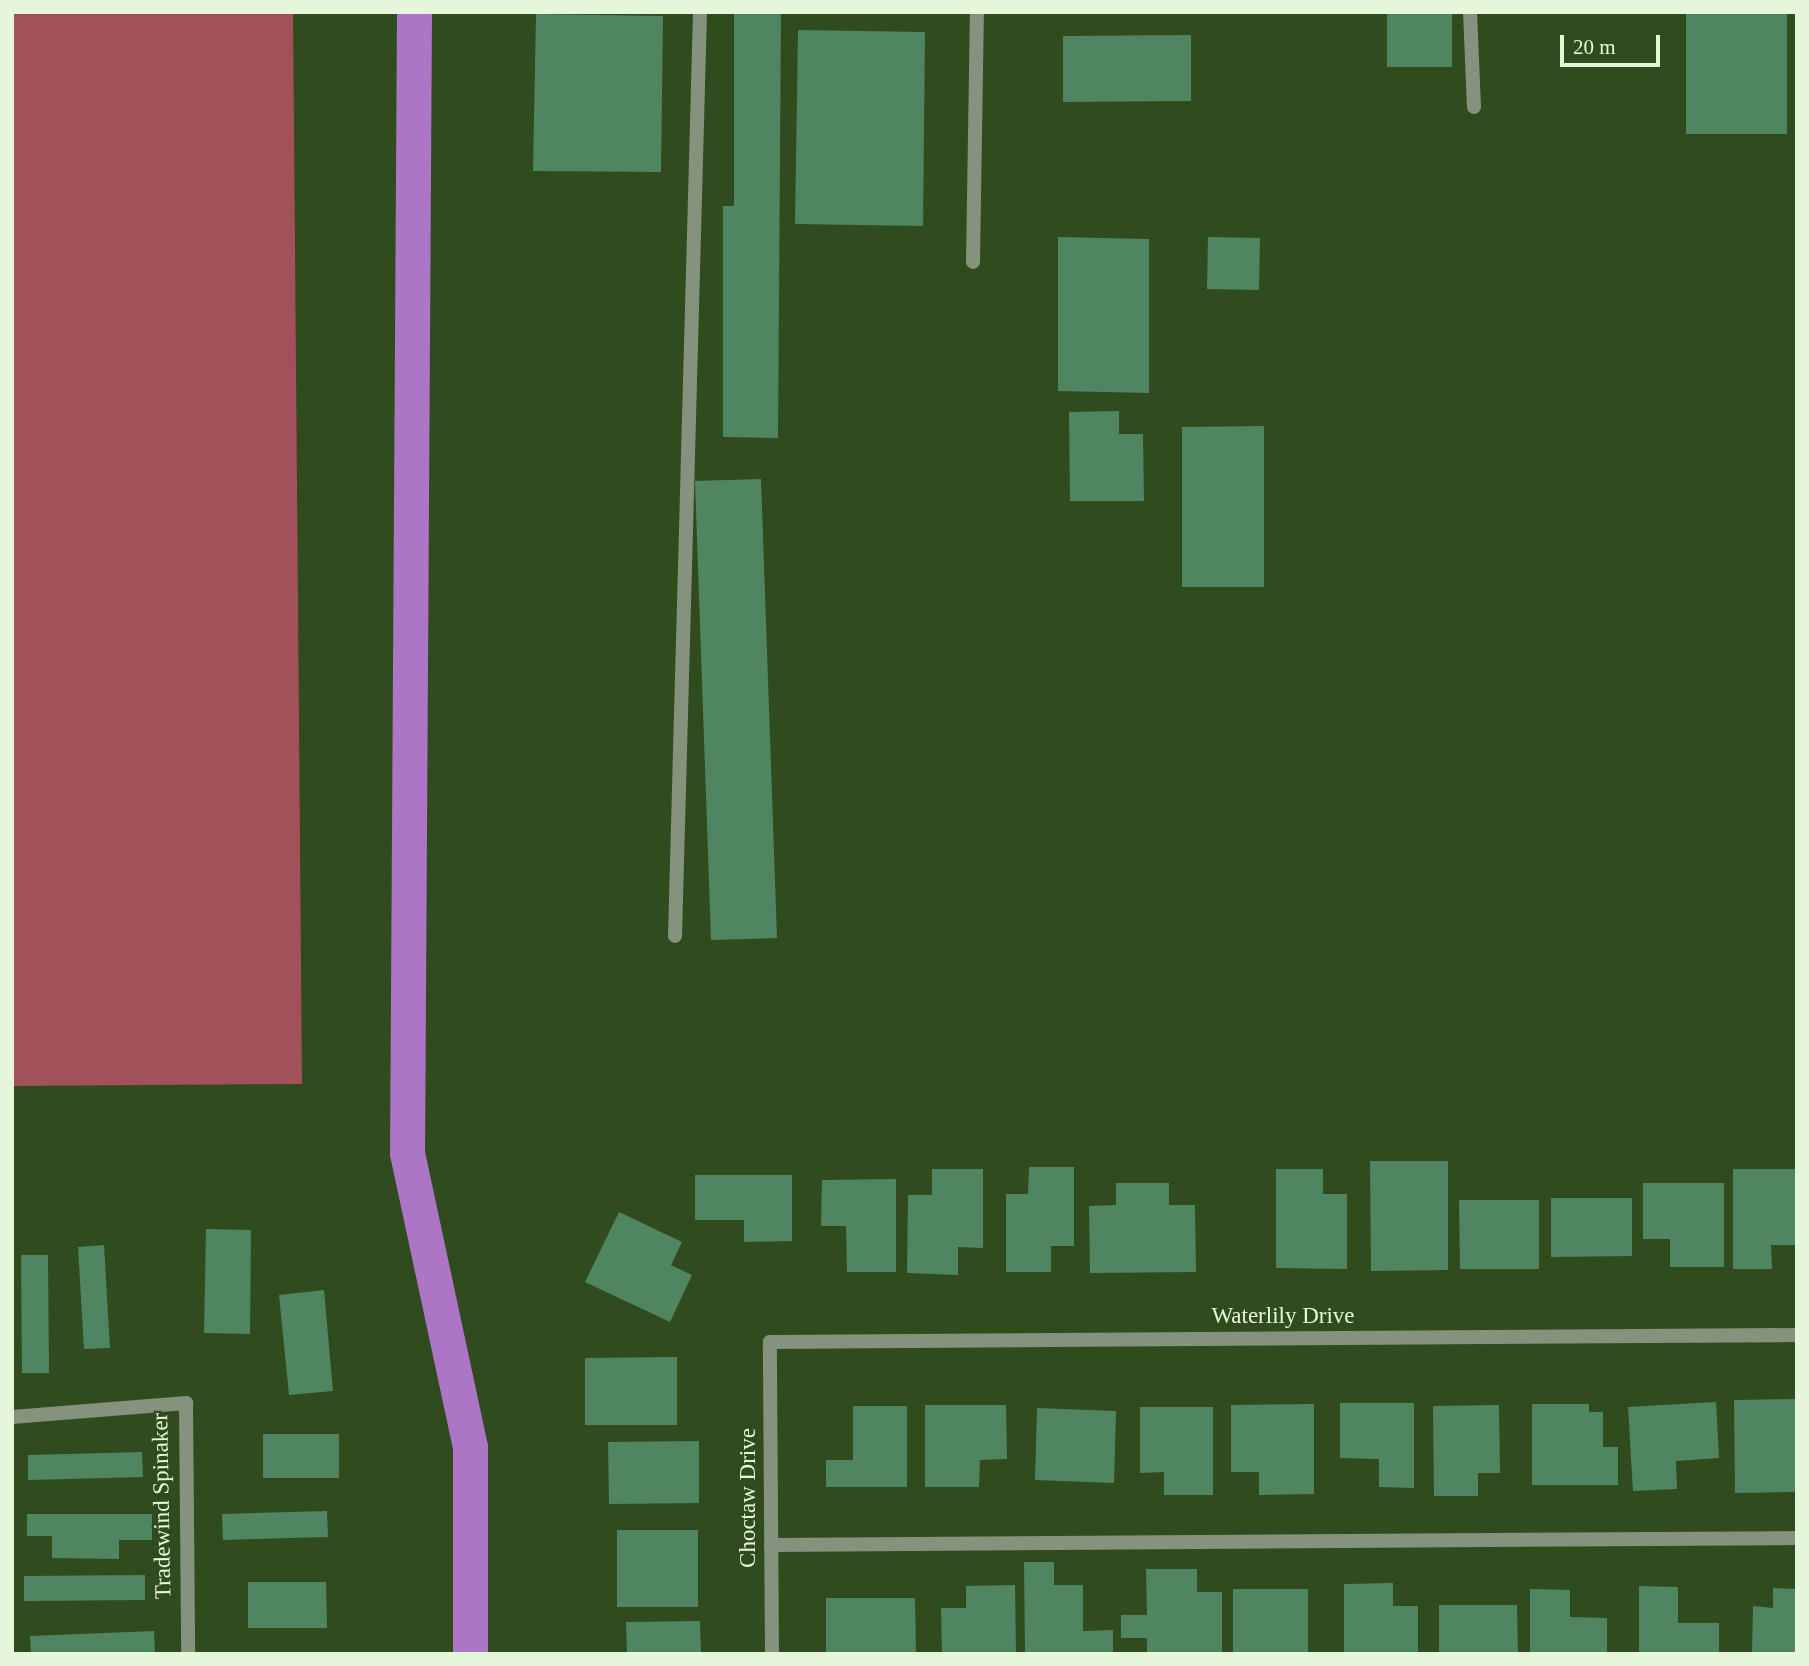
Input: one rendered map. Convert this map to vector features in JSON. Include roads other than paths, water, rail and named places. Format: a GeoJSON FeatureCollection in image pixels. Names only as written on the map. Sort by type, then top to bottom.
{"type":"FeatureCollection","features":[{"type":"Feature","properties":{"kind":"street"},"geometry":{"type":"LineString","coordinates":[[675,936],[700,12]]}},
{"type":"Feature","properties":{"kind":"street"},"geometry":{"type":"LineString","coordinates":[[973,262],[976,12]]}},
{"type":"Feature","properties":{"kind":"street"},"geometry":{"type":"LineString","coordinates":[[1470,12],[1474,107]]}},
{"type":"Feature","properties":{"kind":"street","name":"Waterlily Drive"},"geometry":{"type":"LineString","coordinates":[[770,1342],[1797,1335]]}},
{"type":"Feature","properties":{"kind":"street","name":"Choctaw Drive"},"geometry":{"type":"LineString","coordinates":[[770,1342],[772,1654]]}},
{"type":"Feature","properties":{"kind":"street","name":"Tradewind Spinaker"},"geometry":{"type":"LineString","coordinates":[[12,1417],[186,1403],[188,1654]]}},
{"type":"Feature","properties":{"kind":"street"},"geometry":{"type":"LineString","coordinates":[[771,1545],[1797,1538]]}},
{"type":"Feature","properties":{"kind":"waterway"},"geometry":{"type":"LineString","coordinates":[[414,12],[407,1153],[470,1447],[470,1654]]}}]}
